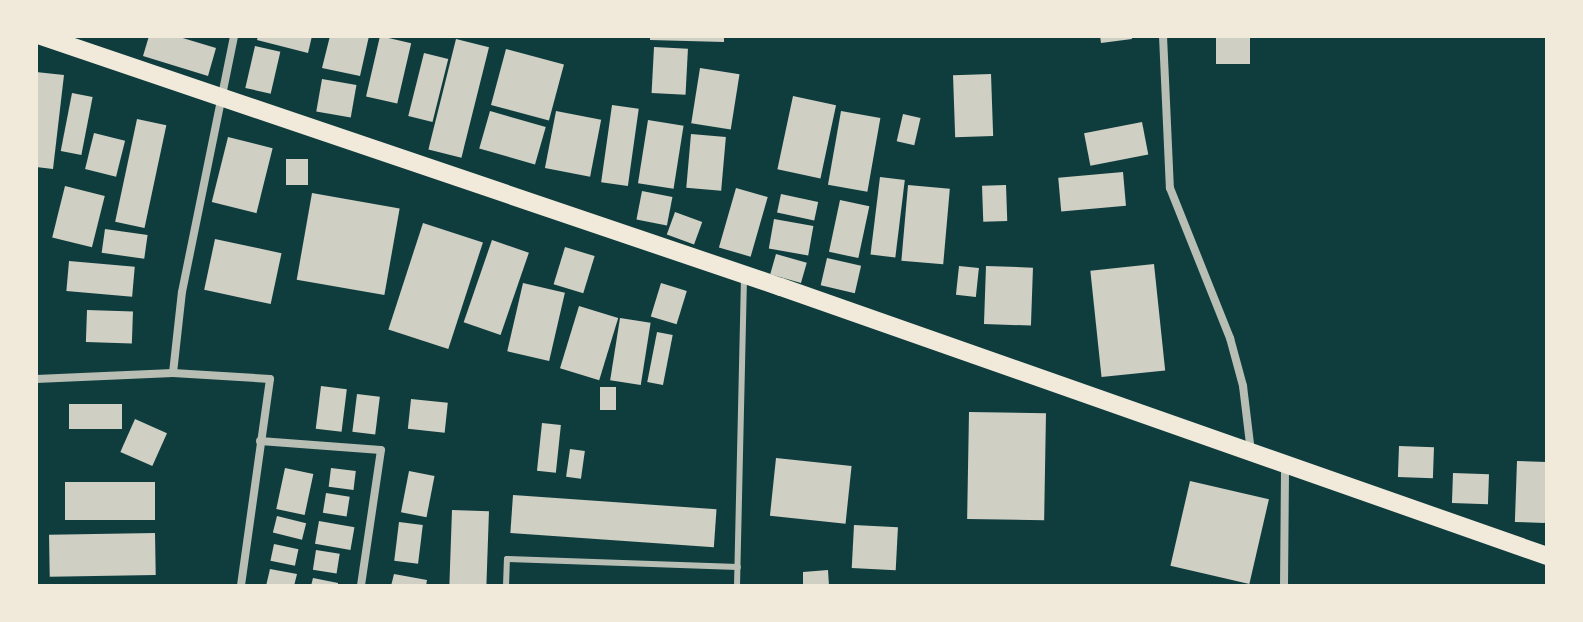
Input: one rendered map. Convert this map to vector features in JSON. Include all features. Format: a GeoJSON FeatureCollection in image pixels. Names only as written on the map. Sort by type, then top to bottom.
{"type":"FeatureCollection","features":[{"type":"Feature","properties":{"kind":"main road"},"geometry":{"type":"LineString","coordinates":[[41,36],[744,275],[1547,556]]}},
{"type":"Feature","properties":{"kind":"street"},"geometry":{"type":"LineString","coordinates":[[173,373],[182,292],[219,97],[234,36]]}},
{"type":"Feature","properties":{"kind":"street"},"geometry":{"type":"LineString","coordinates":[[1163,36],[1170,188],[1230,338],[1243,386],[1251,452]]}},
{"type":"Feature","properties":{"kind":"street"},"geometry":{"type":"LineString","coordinates":[[36,379],[173,373],[270,379],[241,586]]}},
{"type":"Feature","properties":{"kind":"street"},"geometry":{"type":"LineString","coordinates":[[260,441],[381,450],[361,586]]}},
{"type":"Feature","properties":{"kind":"street"},"geometry":{"type":"LineString","coordinates":[[1284,586],[1285,463]]}},
{"type":"Feature","properties":{"kind":"lane"},"geometry":{"type":"LineString","coordinates":[[737,586],[744,275]]}},
{"type":"Feature","properties":{"kind":"lane"},"geometry":{"type":"LineString","coordinates":[[506,586],[507,559],[738,567]]}},
{"type":"Feature","properties":{"kind":"building"},"geometry":{"type":"Polygon","coordinates":[[[149,36],[176,36],[216,48],[208,76],[143,56],[149,36]]]}},
{"type":"Feature","properties":{"kind":"building"},"geometry":{"type":"Polygon","coordinates":[[[258,36],[312,36],[308,53],[257,40],[258,36]]]}},
{"type":"Feature","properties":{"kind":"building"},"geometry":{"type":"Polygon","coordinates":[[[330,36],[369,36],[360,76],[322,68],[330,36]]]}},
{"type":"Feature","properties":{"kind":"building"},"geometry":{"type":"Polygon","coordinates":[[[380,36],[411,43],[397,104],[366,96],[380,36]]]}},
{"type":"Feature","properties":{"kind":"building"},"geometry":{"type":"Polygon","coordinates":[[[650,36],[724,36],[724,42],[650,40],[650,36]]]}},
{"type":"Feature","properties":{"kind":"building"},"geometry":{"type":"Polygon","coordinates":[[[1100,36],[1131,36],[1132,39],[1101,43],[1100,36]]]}},
{"type":"Feature","properties":{"kind":"building"},"geometry":{"type":"Polygon","coordinates":[[[1216,36],[1250,36],[1250,64],[1216,64],[1216,36]]]}},
{"type":"Feature","properties":{"kind":"building"},"geometry":{"type":"Polygon","coordinates":[[[456,39],[489,47],[461,158],[428,150],[456,39]]]}},
{"type":"Feature","properties":{"kind":"building"},"geometry":{"type":"Polygon","coordinates":[[[255,46],[280,52],[271,94],[245,88],[255,46]]]}},
{"type":"Feature","properties":{"kind":"building"},"geometry":{"type":"Polygon","coordinates":[[[654,47],[688,49],[686,95],[652,93],[654,47]]]}},
{"type":"Feature","properties":{"kind":"building"},"geometry":{"type":"Polygon","coordinates":[[[506,49],[564,65],[549,121],[491,105],[506,49]]]}},
{"type":"Feature","properties":{"kind":"building"},"geometry":{"type":"Polygon","coordinates":[[[424,53],[448,59],[433,122],[408,116],[424,53]]]}},
{"type":"Feature","properties":{"kind":"building"},"geometry":{"type":"Polygon","coordinates":[[[700,68],[740,74],[731,130],[691,123],[700,68]]]}},
{"type":"Feature","properties":{"kind":"building"},"geometry":{"type":"Polygon","coordinates":[[[36,72],[64,75],[53,169],[36,167],[36,72]]]}},
{"type":"Feature","properties":{"kind":"building"},"geometry":{"type":"Polygon","coordinates":[[[991,74],[993,136],[955,137],[953,75],[991,74]]]}},
{"type":"Feature","properties":{"kind":"building"},"geometry":{"type":"Polygon","coordinates":[[[322,79],[356,85],[351,118],[316,111],[322,79]]]}},
{"type":"Feature","properties":{"kind":"building"},"geometry":{"type":"Polygon","coordinates":[[[72,93],[93,97],[81,155],[61,151],[72,93]]]}},
{"type":"Feature","properties":{"kind":"building"},"geometry":{"type":"Polygon","coordinates":[[[793,96],[836,105],[820,179],[777,169],[793,96]]]}},
{"type":"Feature","properties":{"kind":"building"},"geometry":{"type":"Polygon","coordinates":[[[612,105],[639,109],[628,186],[601,182],[612,105]]]}},
{"type":"Feature","properties":{"kind":"building"},"geometry":{"type":"Polygon","coordinates":[[[490,111],[546,127],[535,164],[479,148],[490,111]]]}},
{"type":"Feature","properties":{"kind":"building"},"geometry":{"type":"Polygon","coordinates":[[[556,111],[601,120],[590,177],[545,168],[556,111]]]}},
{"type":"Feature","properties":{"kind":"building"},"geometry":{"type":"Polygon","coordinates":[[[841,111],[880,118],[867,192],[828,185],[841,111]]]}},
{"type":"Feature","properties":{"kind":"building"},"geometry":{"type":"Polygon","coordinates":[[[903,114],[921,118],[914,145],[897,141],[903,114]]]}},
{"type":"Feature","properties":{"kind":"building"},"geometry":{"type":"Polygon","coordinates":[[[137,119],[166,125],[145,228],[115,222],[137,119]]]}},
{"type":"Feature","properties":{"kind":"building"},"geometry":{"type":"Polygon","coordinates":[[[648,120],[684,126],[674,189],[638,183],[648,120]]]}},
{"type":"Feature","properties":{"kind":"building"},"geometry":{"type":"Polygon","coordinates":[[[1142,122],[1148,154],[1090,166],[1084,133],[1142,122]]]}},
{"type":"Feature","properties":{"kind":"building"},"geometry":{"type":"Polygon","coordinates":[[[94,133],[125,141],[116,177],[85,169],[94,133]]]}},
{"type":"Feature","properties":{"kind":"building"},"geometry":{"type":"Polygon","coordinates":[[[691,134],[726,137],[721,191],[686,188],[691,134]]]}},
{"type":"Feature","properties":{"kind":"building"},"geometry":{"type":"Polygon","coordinates":[[[228,137],[273,148],[256,213],[212,202],[228,137]]]}},
{"type":"Feature","properties":{"kind":"building"},"geometry":{"type":"Polygon","coordinates":[[[286,159],[308,159],[308,185],[286,185],[286,159]]]}},
{"type":"Feature","properties":{"kind":"building"},"geometry":{"type":"Polygon","coordinates":[[[1123,172],[1126,206],[1061,212],[1058,178],[1123,172]]]}},
{"type":"Feature","properties":{"kind":"building"},"geometry":{"type":"Polygon","coordinates":[[[880,177],[905,180],[895,257],[870,254],[880,177]]]}},
{"type":"Feature","properties":{"kind":"building"},"geometry":{"type":"Polygon","coordinates":[[[908,185],[950,189],[943,264],[901,261],[908,185]]]}},
{"type":"Feature","properties":{"kind":"building"},"geometry":{"type":"Polygon","coordinates":[[[1006,185],[1007,221],[983,222],[982,186],[1006,185]]]}},
{"type":"Feature","properties":{"kind":"building"},"geometry":{"type":"Polygon","coordinates":[[[65,186],[105,196],[92,247],[52,237],[65,186]]]}},
{"type":"Feature","properties":{"kind":"building"},"geometry":{"type":"Polygon","coordinates":[[[736,188],[768,197],[751,257],[719,248],[736,188]]]}},
{"type":"Feature","properties":{"kind":"building"},"geometry":{"type":"Polygon","coordinates":[[[642,191],[672,197],[667,225],[636,219],[642,191]]]}},
{"type":"Feature","properties":{"kind":"building"},"geometry":{"type":"Polygon","coordinates":[[[312,193],[400,208],[384,295],[297,280],[312,193]]]}},
{"type":"Feature","properties":{"kind":"building"},"geometry":{"type":"Polygon","coordinates":[[[781,194],[818,202],[814,220],[777,213],[781,194]]]}},
{"type":"Feature","properties":{"kind":"building"},"geometry":{"type":"Polygon","coordinates":[[[840,200],[869,206],[858,258],[829,252],[840,200]]]}},
{"type":"Feature","properties":{"kind":"building"},"geometry":{"type":"Polygon","coordinates":[[[675,212],[702,222],[694,244],[667,235],[675,212]]]}},
{"type":"Feature","properties":{"kind":"building"},"geometry":{"type":"Polygon","coordinates":[[[774,219],[813,226],[808,255],[769,249],[774,219]]]}},
{"type":"Feature","properties":{"kind":"building"},"geometry":{"type":"Polygon","coordinates":[[[423,223],[483,242],[448,349],[388,330],[423,223]]]}},
{"type":"Feature","properties":{"kind":"building"},"geometry":{"type":"Polygon","coordinates":[[[105,229],[148,235],[144,259],[102,253],[105,229]]]}},
{"type":"Feature","properties":{"kind":"building"},"geometry":{"type":"Polygon","coordinates":[[[215,239],[282,253],[271,304],[204,290],[215,239]]]}},
{"type":"Feature","properties":{"kind":"building"},"geometry":{"type":"Polygon","coordinates":[[[492,240],[529,253],[501,335],[464,322],[492,240]]]}},
{"type":"Feature","properties":{"kind":"building"},"geometry":{"type":"Polygon","coordinates":[[[565,247],[595,256],[583,293],[554,284],[565,247]]]}},
{"type":"Feature","properties":{"kind":"building"},"geometry":{"type":"Polygon","coordinates":[[[776,254],[807,263],[801,283],[770,274],[776,254]]]}},
{"type":"Feature","properties":{"kind":"building"},"geometry":{"type":"Polygon","coordinates":[[[827,258],[861,266],[855,293],[821,285],[827,258]]]}},
{"type":"Feature","properties":{"kind":"building"},"geometry":{"type":"Polygon","coordinates":[[[69,261],[135,267],[132,297],[66,291],[69,261]]]}},
{"type":"Feature","properties":{"kind":"building"},"geometry":{"type":"Polygon","coordinates":[[[1154,264],[1165,370],[1102,377],[1090,271],[1154,264]]]}},
{"type":"Feature","properties":{"kind":"building"},"geometry":{"type":"Polygon","coordinates":[[[959,266],[979,268],[976,297],[956,295],[959,266]]]}},
{"type":"Feature","properties":{"kind":"building"},"geometry":{"type":"Polygon","coordinates":[[[986,266],[1033,268],[1031,326],[984,324],[986,266]]]}},
{"type":"Feature","properties":{"kind":"building"},"geometry":{"type":"Polygon","coordinates":[[[523,283],[565,293],[549,361],[507,351],[523,283]]]}},
{"type":"Feature","properties":{"kind":"building"},"geometry":{"type":"Polygon","coordinates":[[[661,283],[687,291],[677,324],[651,316],[661,283]]]}},
{"type":"Feature","properties":{"kind":"building"},"geometry":{"type":"Polygon","coordinates":[[[579,306],[618,318],[599,380],[560,368],[579,306]]]}},
{"type":"Feature","properties":{"kind":"building"},"geometry":{"type":"Polygon","coordinates":[[[87,310],[133,312],[132,344],[86,342],[87,310]]]}},
{"type":"Feature","properties":{"kind":"building"},"geometry":{"type":"Polygon","coordinates":[[[620,318],[651,323],[641,385],[610,380],[620,318]]]}},
{"type":"Feature","properties":{"kind":"building"},"geometry":{"type":"Polygon","coordinates":[[[657,332],[673,335],[663,385],[647,382],[657,332]]]}},
{"type":"Feature","properties":{"kind":"building"},"geometry":{"type":"Polygon","coordinates":[[[321,386],[347,389],[342,432],[316,429],[321,386]]]}},
{"type":"Feature","properties":{"kind":"building"},"geometry":{"type":"Polygon","coordinates":[[[600,387],[616,387],[616,410],[600,410],[600,387]]]}},
{"type":"Feature","properties":{"kind":"building"},"geometry":{"type":"Polygon","coordinates":[[[357,394],[380,397],[375,435],[352,432],[357,394]]]}},
{"type":"Feature","properties":{"kind":"building"},"geometry":{"type":"Polygon","coordinates":[[[411,399],[448,403],[445,433],[408,429],[411,399]]]}},
{"type":"Feature","properties":{"kind":"building"},"geometry":{"type":"Polygon","coordinates":[[[69,404],[122,404],[122,429],[69,429],[69,404]]]}},
{"type":"Feature","properties":{"kind":"building"},"geometry":{"type":"Polygon","coordinates":[[[969,412],[1046,413],[1044,520],[967,519],[969,412]]]}},
{"type":"Feature","properties":{"kind":"building"},"geometry":{"type":"Polygon","coordinates":[[[135,419],[167,433],[152,466],[120,452],[135,419]]]}},
{"type":"Feature","properties":{"kind":"building"},"geometry":{"type":"Polygon","coordinates":[[[542,423],[561,425],[556,473],[537,471],[542,423]]]}},
{"type":"Feature","properties":{"kind":"building"},"geometry":{"type":"Polygon","coordinates":[[[1399,446],[1434,447],[1433,478],[1398,477],[1399,446]]]}},
{"type":"Feature","properties":{"kind":"building"},"geometry":{"type":"Polygon","coordinates":[[[570,449],[585,451],[581,479],[566,477],[570,449]]]}},
{"type":"Feature","properties":{"kind":"building"},"geometry":{"type":"Polygon","coordinates":[[[776,458],[852,466],[846,524],[770,516],[776,458]]]}},
{"type":"Feature","properties":{"kind":"building"},"geometry":{"type":"Polygon","coordinates":[[[1517,461],[1547,462],[1545,523],[1515,522],[1517,461]]]}},
{"type":"Feature","properties":{"kind":"building"},"geometry":{"type":"Polygon","coordinates":[[[285,468],[313,474],[305,515],[276,509],[285,468]]]}},
{"type":"Feature","properties":{"kind":"building"},"geometry":{"type":"Polygon","coordinates":[[[331,468],[356,471],[353,490],[329,487],[331,468]]]}},
{"type":"Feature","properties":{"kind":"building"},"geometry":{"type":"Polygon","coordinates":[[[409,471],[435,476],[427,517],[401,512],[409,471]]]}},
{"type":"Feature","properties":{"kind":"building"},"geometry":{"type":"Polygon","coordinates":[[[1453,473],[1489,474],[1488,504],[1452,503],[1453,473]]]}},
{"type":"Feature","properties":{"kind":"building"},"geometry":{"type":"Polygon","coordinates":[[[1190,481],[1269,499],[1249,584],[1170,566],[1190,481]]]}},
{"type":"Feature","properties":{"kind":"building"},"geometry":{"type":"Polygon","coordinates":[[[65,482],[155,482],[155,520],[65,520],[65,482]]]}},
{"type":"Feature","properties":{"kind":"building"},"geometry":{"type":"Polygon","coordinates":[[[326,493],[350,497],[347,517],[323,513],[326,493]]]}},
{"type":"Feature","properties":{"kind":"building"},"geometry":{"type":"Polygon","coordinates":[[[513,495],[717,509],[714,547],[510,533],[513,495]]]}},
{"type":"Feature","properties":{"kind":"building"},"geometry":{"type":"Polygon","coordinates":[[[452,510],[489,511],[486,586],[449,586],[452,510]]]}},
{"type":"Feature","properties":{"kind":"building"},"geometry":{"type":"Polygon","coordinates":[[[277,516],[306,523],[302,540],[273,532],[277,516]]]}},
{"type":"Feature","properties":{"kind":"building"},"geometry":{"type":"Polygon","coordinates":[[[319,521],[354,527],[350,550],[315,544],[319,521]]]}},
{"type":"Feature","properties":{"kind":"building"},"geometry":{"type":"Polygon","coordinates":[[[399,522],[423,525],[418,564],[394,561],[399,522]]]}},
{"type":"Feature","properties":{"kind":"building"},"geometry":{"type":"Polygon","coordinates":[[[854,525],[898,527],[896,570],[852,568],[854,525]]]}},
{"type":"Feature","properties":{"kind":"building"},"geometry":{"type":"Polygon","coordinates":[[[155,533],[156,575],[50,577],[49,535],[155,533]]]}},
{"type":"Feature","properties":{"kind":"building"},"geometry":{"type":"Polygon","coordinates":[[[274,544],[298,549],[295,566],[270,561],[274,544]]]}},
{"type":"Feature","properties":{"kind":"building"},"geometry":{"type":"Polygon","coordinates":[[[316,550],[340,554],[337,574],[313,570],[316,550]]]}},
{"type":"Feature","properties":{"kind":"building"},"geometry":{"type":"Polygon","coordinates":[[[270,569],[297,574],[294,586],[266,586],[270,569]]]}},
{"type":"Feature","properties":{"kind":"building"},"geometry":{"type":"Polygon","coordinates":[[[828,570],[829,586],[803,586],[803,572],[828,570]]]}},
{"type":"Feature","properties":{"kind":"building"},"geometry":{"type":"Polygon","coordinates":[[[394,574],[427,580],[426,586],[391,586],[394,574]]]}},
{"type":"Feature","properties":{"kind":"building"},"geometry":{"type":"Polygon","coordinates":[[[313,578],[338,583],[338,586],[311,586],[313,578]]]}}]}
